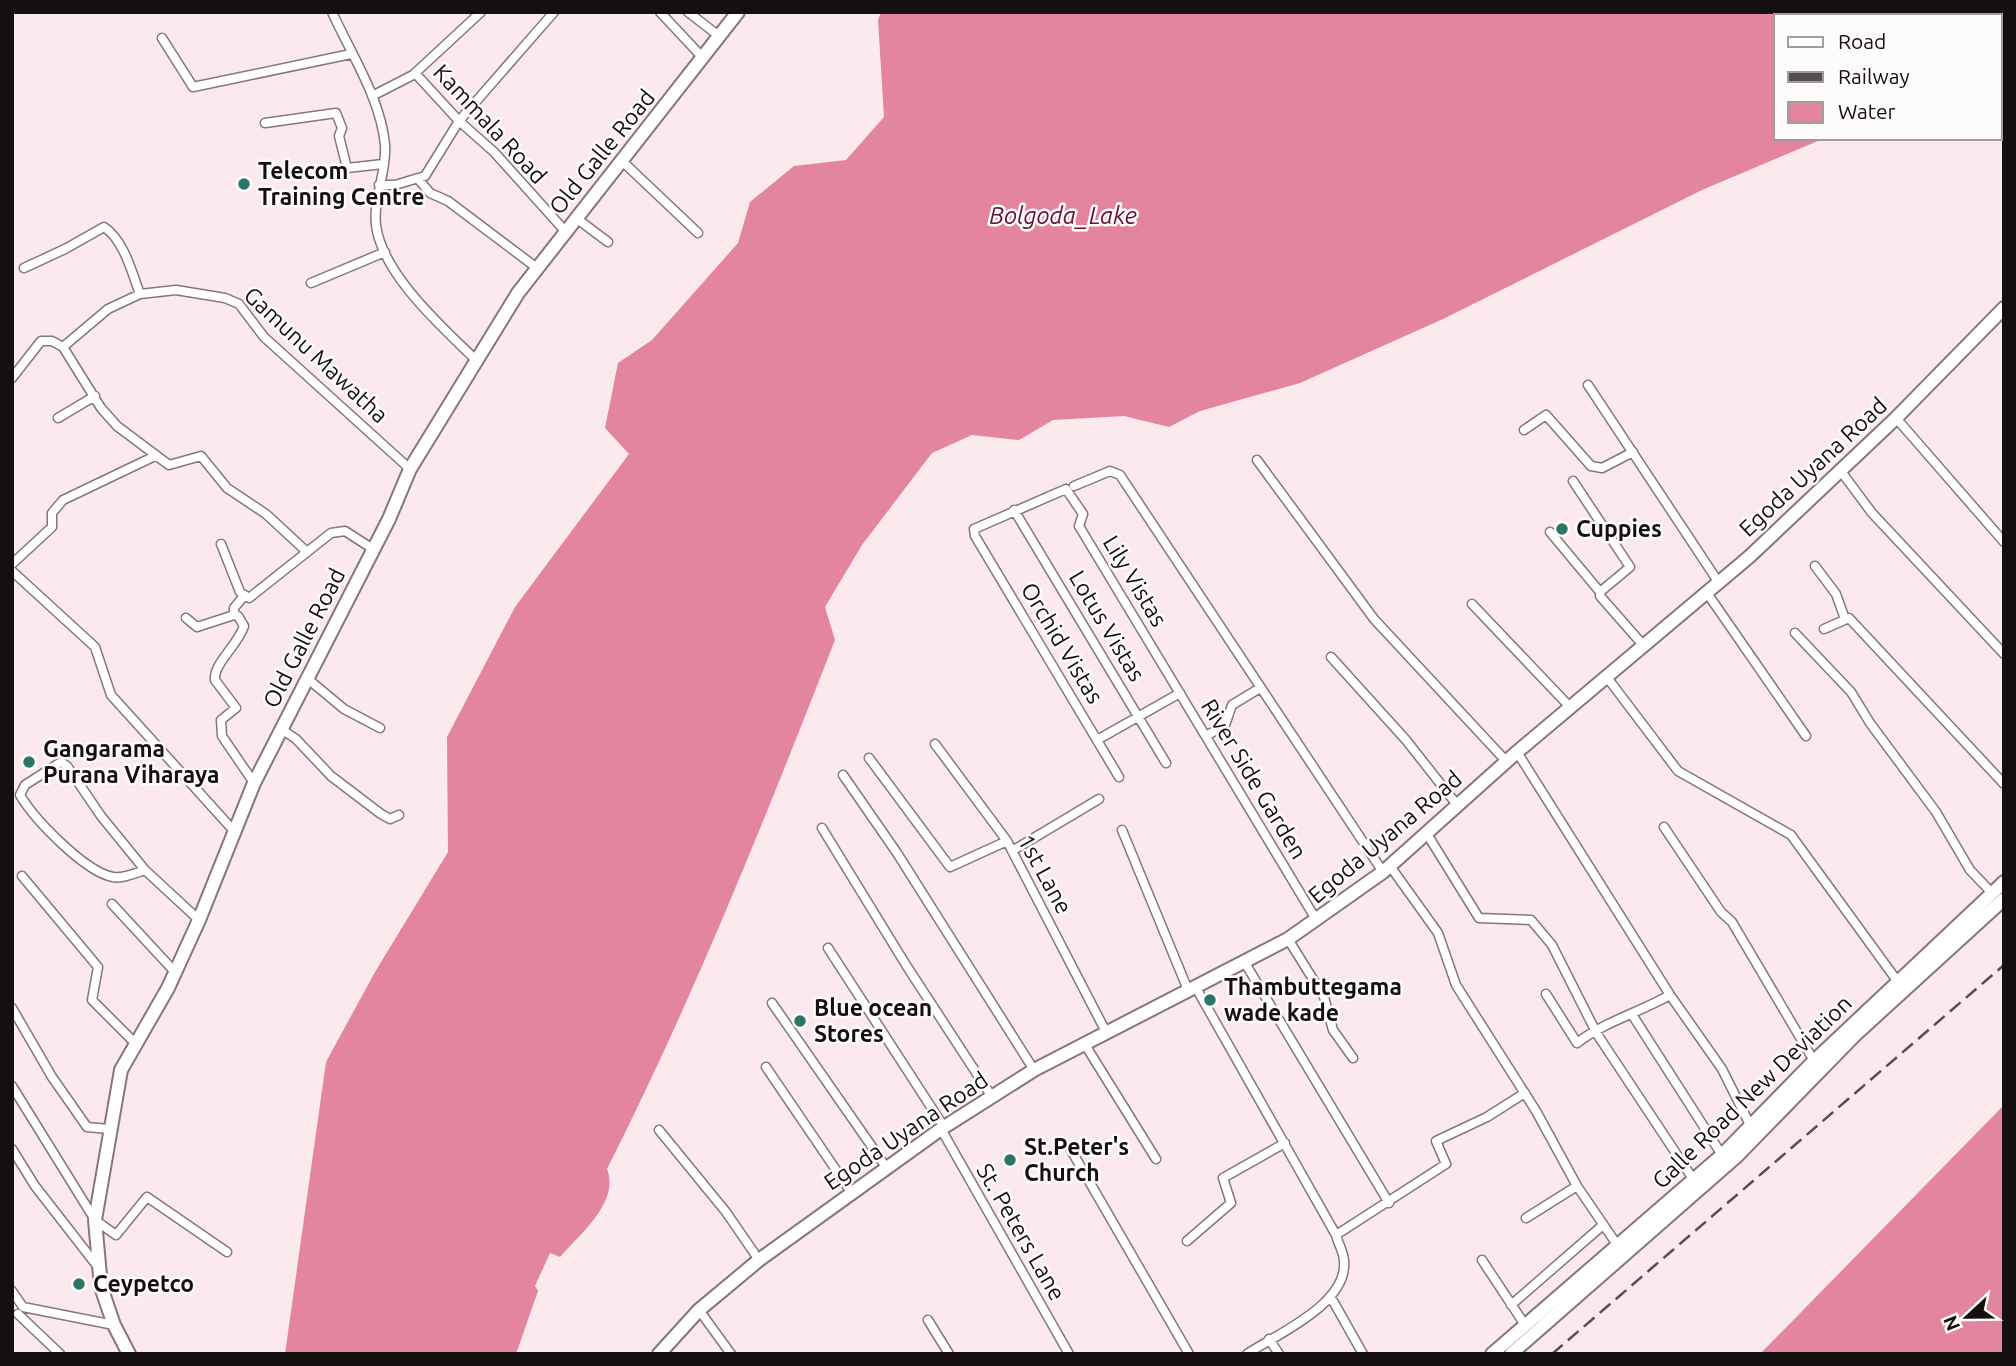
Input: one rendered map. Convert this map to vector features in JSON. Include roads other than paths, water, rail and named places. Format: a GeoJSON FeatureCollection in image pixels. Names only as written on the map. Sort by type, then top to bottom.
{"type":"FeatureCollection","features":[{"type":"Feature","properties":{"kind":"main road","name":"Old Galle Road"},"geometry":{"type":"LineString","coordinates":[[129,1354],[114,1325],[98,1267],[94,1220],[121,1070],[199,920],[254,782],[373,549],[410,469],[476,360],[537,268],[738,12]]}},
{"type":"Feature","properties":{"kind":"main road","name":"Egoda Uyana Road"},"geometry":{"type":"LineString","coordinates":[[659,1354],[699,1310],[759,1260],[943,1128],[1034,1070],[1288,939],[1317,921],[1386,869],[1511,756],[1719,583],[1896,418],[2004,308]]}},
{"type":"Feature","properties":{"kind":"main road","name":"Galle Road New Deviation"},"geometry":{"type":"LineString","coordinates":[[1492,1354],[1737,1156],[1855,1035],[1998,896],[2004,883]]}},
{"type":"Feature","properties":{"kind":"main road","name":"Galle Road New Deviation"},"geometry":{"type":"LineString","coordinates":[[1511,1354],[1693,1179],[1723,1155],[1814,1061],[1898,982],[1998,896]]}},
{"type":"Feature","properties":{"kind":"street"},"geometry":{"type":"LineString","coordinates":[[332,12],[372,96],[385,146],[376,224],[385,253],[416,297],[476,360]]}},
{"type":"Feature","properties":{"kind":"street"},"geometry":{"type":"LineString","coordinates":[[372,96],[390,90],[415,73],[481,12]]}},
{"type":"Feature","properties":{"kind":"street"},"geometry":{"type":"LineString","coordinates":[[379,185],[419,180],[425,176],[459,121],[554,12]]}},
{"type":"Feature","properties":{"kind":"street"},"geometry":{"type":"LineString","coordinates":[[660,12],[703,58]]}},
{"type":"Feature","properties":{"kind":"street"},"geometry":{"type":"LineString","coordinates":[[688,12],[719,36]]}},
{"type":"Feature","properties":{"kind":"street"},"geometry":{"type":"LineString","coordinates":[[162,38],[192,87],[351,54]]}},
{"type":"Feature","properties":{"kind":"street","name":"Kammala Road"},"geometry":{"type":"LineString","coordinates":[[415,73],[459,121],[494,152],[565,231]]}},
{"type":"Feature","properties":{"kind":"street"},"geometry":{"type":"LineString","coordinates":[[265,123],[336,113],[342,128],[339,136],[347,168],[383,164]]}},
{"type":"Feature","properties":{"kind":"street"},"geometry":{"type":"LineString","coordinates":[[622,161],[698,233]]}},
{"type":"Feature","properties":{"kind":"street"},"geometry":{"type":"LineString","coordinates":[[419,180],[430,193],[449,201],[537,268]]}},
{"type":"Feature","properties":{"kind":"street"},"geometry":{"type":"LineString","coordinates":[[576,218],[608,242]]}},
{"type":"Feature","properties":{"kind":"street"},"geometry":{"type":"LineString","coordinates":[[24,268],[104,227],[111,232],[121,250],[140,294]]}},
{"type":"Feature","properties":{"kind":"street"},"geometry":{"type":"LineString","coordinates":[[311,283],[385,253]]}},
{"type":"Feature","properties":{"kind":"street","name":"Gamunu Mawatha"},"geometry":{"type":"LineString","coordinates":[[63,347],[108,309],[140,294],[176,290],[225,298],[239,304],[274,346],[410,469]]}},
{"type":"Feature","properties":{"kind":"street"},"geometry":{"type":"LineString","coordinates":[[12,378],[41,341],[52,341],[63,347],[117,426],[169,465],[201,456],[227,488],[267,514],[307,552]]}},
{"type":"Feature","properties":{"kind":"street"},"geometry":{"type":"LineString","coordinates":[[1588,385],[1719,583]]}},
{"type":"Feature","properties":{"kind":"street"},"geometry":{"type":"LineString","coordinates":[[58,418],[94,396]]}},
{"type":"Feature","properties":{"kind":"street"},"geometry":{"type":"LineString","coordinates":[[1524,430],[1546,415],[1591,466],[1602,468],[1633,452]]}},
{"type":"Feature","properties":{"kind":"street"},"geometry":{"type":"LineString","coordinates":[[1896,418],[2004,542]]}},
{"type":"Feature","properties":{"kind":"street"},"geometry":{"type":"LineString","coordinates":[[12,564],[52,527],[52,513],[63,499],[155,456]]}},
{"type":"Feature","properties":{"kind":"street"},"geometry":{"type":"LineString","coordinates":[[1257,460],[1374,619],[1511,756],[1722,1069],[1751,1127]]}},
{"type":"Feature","properties":{"kind":"street"},"geometry":{"type":"LineString","coordinates":[[1840,470],[1872,513],[2004,654]]}},
{"type":"Feature","properties":{"kind":"street"},"geometry":{"type":"LineString","coordinates":[[1014,510],[1110,471],[1119,475],[1386,869],[1438,933],[1456,985],[1525,1093],[1577,1186],[1620,1249]]}},
{"type":"Feature","properties":{"kind":"street"},"geometry":{"type":"LineString","coordinates":[[1573,481],[1630,567],[1600,592]]}},
{"type":"Feature","properties":{"kind":"street","name":"Lily Vistas"},"geometry":{"type":"LineString","coordinates":[[1070,488],[1083,514],[1079,526],[1180,693]]}},
{"type":"Feature","properties":{"kind":"street","name":"Orchid Vistas"},"geometry":{"type":"LineString","coordinates":[[1014,510],[974,528],[975,536],[1119,777]]}},
{"type":"Feature","properties":{"kind":"street","name":"Lotus Vistas"},"geometry":{"type":"LineString","coordinates":[[1014,510],[1166,763]]}},
{"type":"Feature","properties":{"kind":"street"},"geometry":{"type":"LineString","coordinates":[[243,597],[248,598],[265,588],[331,533],[339,531],[373,549]]}},
{"type":"Feature","properties":{"kind":"street"},"geometry":{"type":"LineString","coordinates":[[1550,532],[1643,646]]}},
{"type":"Feature","properties":{"kind":"street"},"geometry":{"type":"LineString","coordinates":[[221,544],[243,597]]}},
{"type":"Feature","properties":{"kind":"street"},"geometry":{"type":"LineString","coordinates":[[1815,566],[1836,594],[1845,619]]}},
{"type":"Feature","properties":{"kind":"street"},"geometry":{"type":"LineString","coordinates":[[12,573],[95,647],[111,695],[234,831]]}},
{"type":"Feature","properties":{"kind":"street"},"geometry":{"type":"LineString","coordinates":[[1707,593],[1806,736]]}},
{"type":"Feature","properties":{"kind":"street"},"geometry":{"type":"LineString","coordinates":[[234,615],[234,608],[243,597]]}},
{"type":"Feature","properties":{"kind":"street"},"geometry":{"type":"LineString","coordinates":[[1472,604],[1570,706]]}},
{"type":"Feature","properties":{"kind":"street"},"geometry":{"type":"LineString","coordinates":[[186,618],[197,627],[238,615],[244,626],[232,651],[217,665],[214,674],[215,680],[236,708],[221,720],[220,731],[254,782]]}},
{"type":"Feature","properties":{"kind":"street"},"geometry":{"type":"LineString","coordinates":[[1824,629],[1849,618],[2004,784]]}},
{"type":"Feature","properties":{"kind":"street"},"geometry":{"type":"LineString","coordinates":[[1795,633],[1851,692],[1870,723],[1930,803],[1970,870],[1998,896]]}},
{"type":"Feature","properties":{"kind":"street"},"geometry":{"type":"LineString","coordinates":[[1331,657],[1405,740],[1458,806]]}},
{"type":"Feature","properties":{"kind":"street"},"geometry":{"type":"LineString","coordinates":[[1606,676],[1678,771],[1791,835],[1898,982]]}},
{"type":"Feature","properties":{"kind":"street"},"geometry":{"type":"LineString","coordinates":[[308,679],[344,709],[380,728]]}},
{"type":"Feature","properties":{"kind":"street"},"geometry":{"type":"LineString","coordinates":[[1206,736],[1225,725],[1232,705],[1261,688]]}},
{"type":"Feature","properties":{"kind":"street"},"geometry":{"type":"LineString","coordinates":[[1097,740],[1180,693]]}},
{"type":"Feature","properties":{"kind":"street","name":"River Side Garden"},"geometry":{"type":"LineString","coordinates":[[1180,693],[1317,921]]}},
{"type":"Feature","properties":{"kind":"street"},"geometry":{"type":"LineString","coordinates":[[281,729],[296,739],[331,776],[381,814],[390,818],[399,815]]}},
{"type":"Feature","properties":{"kind":"street","name":"1st Lane"},"geometry":{"type":"LineString","coordinates":[[935,744],[1007,841],[1106,1032]]}},
{"type":"Feature","properties":{"kind":"street"},"geometry":{"type":"LineString","coordinates":[[869,758],[950,867],[1007,841]]}},
{"type":"Feature","properties":{"kind":"street"},"geometry":{"type":"LineString","coordinates":[[145,870],[115,878],[97,871],[31,813],[20,795],[25,785],[61,762],[145,870],[199,920]]}},
{"type":"Feature","properties":{"kind":"street"},"geometry":{"type":"LineString","coordinates":[[843,775],[897,853],[1034,1070]]}},
{"type":"Feature","properties":{"kind":"street"},"geometry":{"type":"LineString","coordinates":[[1012,852],[1099,799]]}},
{"type":"Feature","properties":{"kind":"street"},"geometry":{"type":"LineString","coordinates":[[1664,827],[1721,912],[1732,922],[1814,1061]]}},
{"type":"Feature","properties":{"kind":"street"},"geometry":{"type":"LineString","coordinates":[[822,828],[906,965],[992,1097]]}},
{"type":"Feature","properties":{"kind":"street"},"geometry":{"type":"LineString","coordinates":[[1122,830],[1192,988],[1285,1143],[1336,1235],[1345,1261],[1338,1290],[1329,1300],[1247,1354]]}},
{"type":"Feature","properties":{"kind":"street"},"geometry":{"type":"LineString","coordinates":[[1427,834],[1479,918],[1531,920],[1552,945],[1595,1030],[1693,1179]]}},
{"type":"Feature","properties":{"kind":"street"},"geometry":{"type":"LineString","coordinates":[[22,876],[98,967],[92,1000],[136,1044]]}},
{"type":"Feature","properties":{"kind":"street"},"geometry":{"type":"LineString","coordinates":[[112,904],[174,971]]}},
{"type":"Feature","properties":{"kind":"street"},"geometry":{"type":"LineString","coordinates":[[1288,939],[1324,997],[1332,1030],[1353,1058]]}},
{"type":"Feature","properties":{"kind":"street","name":"St. Peters Lane"},"geometry":{"type":"LineString","coordinates":[[828,948],[943,1128],[1069,1354]]}},
{"type":"Feature","properties":{"kind":"street"},"geometry":{"type":"LineString","coordinates":[[1245,963],[1388,1203]]}},
{"type":"Feature","properties":{"kind":"street"},"geometry":{"type":"LineString","coordinates":[[1546,994],[1577,1043],[1595,1030],[1633,1016],[1670,995]]}},
{"type":"Feature","properties":{"kind":"street"},"geometry":{"type":"LineString","coordinates":[[772,1003],[886,1167]]}},
{"type":"Feature","properties":{"kind":"street"},"geometry":{"type":"LineString","coordinates":[[12,1008],[52,1077],[88,1126],[109,1129]]}},
{"type":"Feature","properties":{"kind":"street"},"geometry":{"type":"LineString","coordinates":[[1633,1016],[1723,1155]]}},
{"type":"Feature","properties":{"kind":"street"},"geometry":{"type":"LineString","coordinates":[[1084,1043],[1156,1158]]}},
{"type":"Feature","properties":{"kind":"street"},"geometry":{"type":"LineString","coordinates":[[766,1068],[851,1192]]}},
{"type":"Feature","properties":{"kind":"street"},"geometry":{"type":"LineString","coordinates":[[12,1086],[94,1220],[116,1235],[147,1197],[227,1252]]}},
{"type":"Feature","properties":{"kind":"street"},"geometry":{"type":"LineString","coordinates":[[1336,1235],[1446,1164],[1436,1140],[1487,1117],[1525,1093]]}},
{"type":"Feature","properties":{"kind":"street"},"geometry":{"type":"LineString","coordinates":[[659,1130],[726,1212],[759,1260]]}},
{"type":"Feature","properties":{"kind":"street"},"geometry":{"type":"LineString","coordinates":[[1187,1241],[1228,1207],[1230,1197],[1223,1178],[1285,1143]]}},
{"type":"Feature","properties":{"kind":"street"},"geometry":{"type":"LineString","coordinates":[[12,1149],[35,1186],[98,1267]]}},
{"type":"Feature","properties":{"kind":"street"},"geometry":{"type":"LineString","coordinates":[[1072,1150],[1189,1354]]}},
{"type":"Feature","properties":{"kind":"street"},"geometry":{"type":"LineString","coordinates":[[1526,1218],[1577,1186]]}},
{"type":"Feature","properties":{"kind":"street"},"geometry":{"type":"LineString","coordinates":[[1511,1305],[1603,1225]]}},
{"type":"Feature","properties":{"kind":"street"},"geometry":{"type":"LineString","coordinates":[[1482,1260],[1525,1325]]}},
{"type":"Feature","properties":{"kind":"street"},"geometry":{"type":"LineString","coordinates":[[12,1291],[18,1313],[60,1354]]}},
{"type":"Feature","properties":{"kind":"street"},"geometry":{"type":"LineString","coordinates":[[1329,1300],[1333,1301],[1363,1354]]}},
{"type":"Feature","properties":{"kind":"street"},"geometry":{"type":"LineString","coordinates":[[699,1310],[731,1354]]}},
{"type":"Feature","properties":{"kind":"street"},"geometry":{"type":"LineString","coordinates":[[18,1313],[114,1325]]}},
{"type":"Feature","properties":{"kind":"street"},"geometry":{"type":"LineString","coordinates":[[928,1320],[948,1354]]}},
{"type":"Feature","properties":{"kind":"street"},"geometry":{"type":"LineString","coordinates":[[1269,1339],[1279,1354]]}},
{"type":"Feature","properties":{"kind":"water","name":"Bolgoda_Lake"},"geometry":{"type":"Polygon","coordinates":[[[881,12],[2004,12],[2004,47],[2002,48],[2002,14],[1774,14],[1774,140],[1820,140],[1702,190],[1443,319],[1300,383],[1200,411],[1169,427],[1124,416],[1053,420],[1019,440],[972,435],[932,453],[862,545],[825,607],[835,640],[755,841],[699,973],[607,1169],[610,1181],[603,1205],[587,1228],[560,1257],[550,1253],[535,1286],[538,1291],[516,1354],[285,1354],[326,1062],[375,972],[448,852],[447,737],[515,607],[629,454],[605,428],[618,363],[652,340],[738,243],[750,202],[794,166],[846,160],[884,117],[878,20],[881,12]]]}},
{"type":"Feature","properties":{"kind":"water"},"geometry":{"type":"Polygon","coordinates":[[[2004,1105],[2004,1354],[1760,1354],[2004,1105]]]}},
{"type":"Feature","properties":{"kind":"railway"},"geometry":{"type":"LineString","coordinates":[[1552,1354],[2004,965]]}},
{"type":"Feature","properties":{"kind":"place","name":"Telecom Training Centre"},"geometry":{"type":"Point","coordinates":[244,184]}},
{"type":"Feature","properties":{"kind":"place","name":"Cuppies"},"geometry":{"type":"Point","coordinates":[1562,529]}},
{"type":"Feature","properties":{"kind":"place","name":"Gangarama Purana Viharaya"},"geometry":{"type":"Point","coordinates":[29,762]}},
{"type":"Feature","properties":{"kind":"place","name":"Thambuttegama wade kade"},"geometry":{"type":"Point","coordinates":[1210,1000]}},
{"type":"Feature","properties":{"kind":"place","name":"Blue ocean Stores"},"geometry":{"type":"Point","coordinates":[800,1021]}},
{"type":"Feature","properties":{"kind":"place","name":"St.Peter's Church"},"geometry":{"type":"Point","coordinates":[1010,1160]}},
{"type":"Feature","properties":{"kind":"place","name":"Ceypetco"},"geometry":{"type":"Point","coordinates":[79,1284]}}]}
